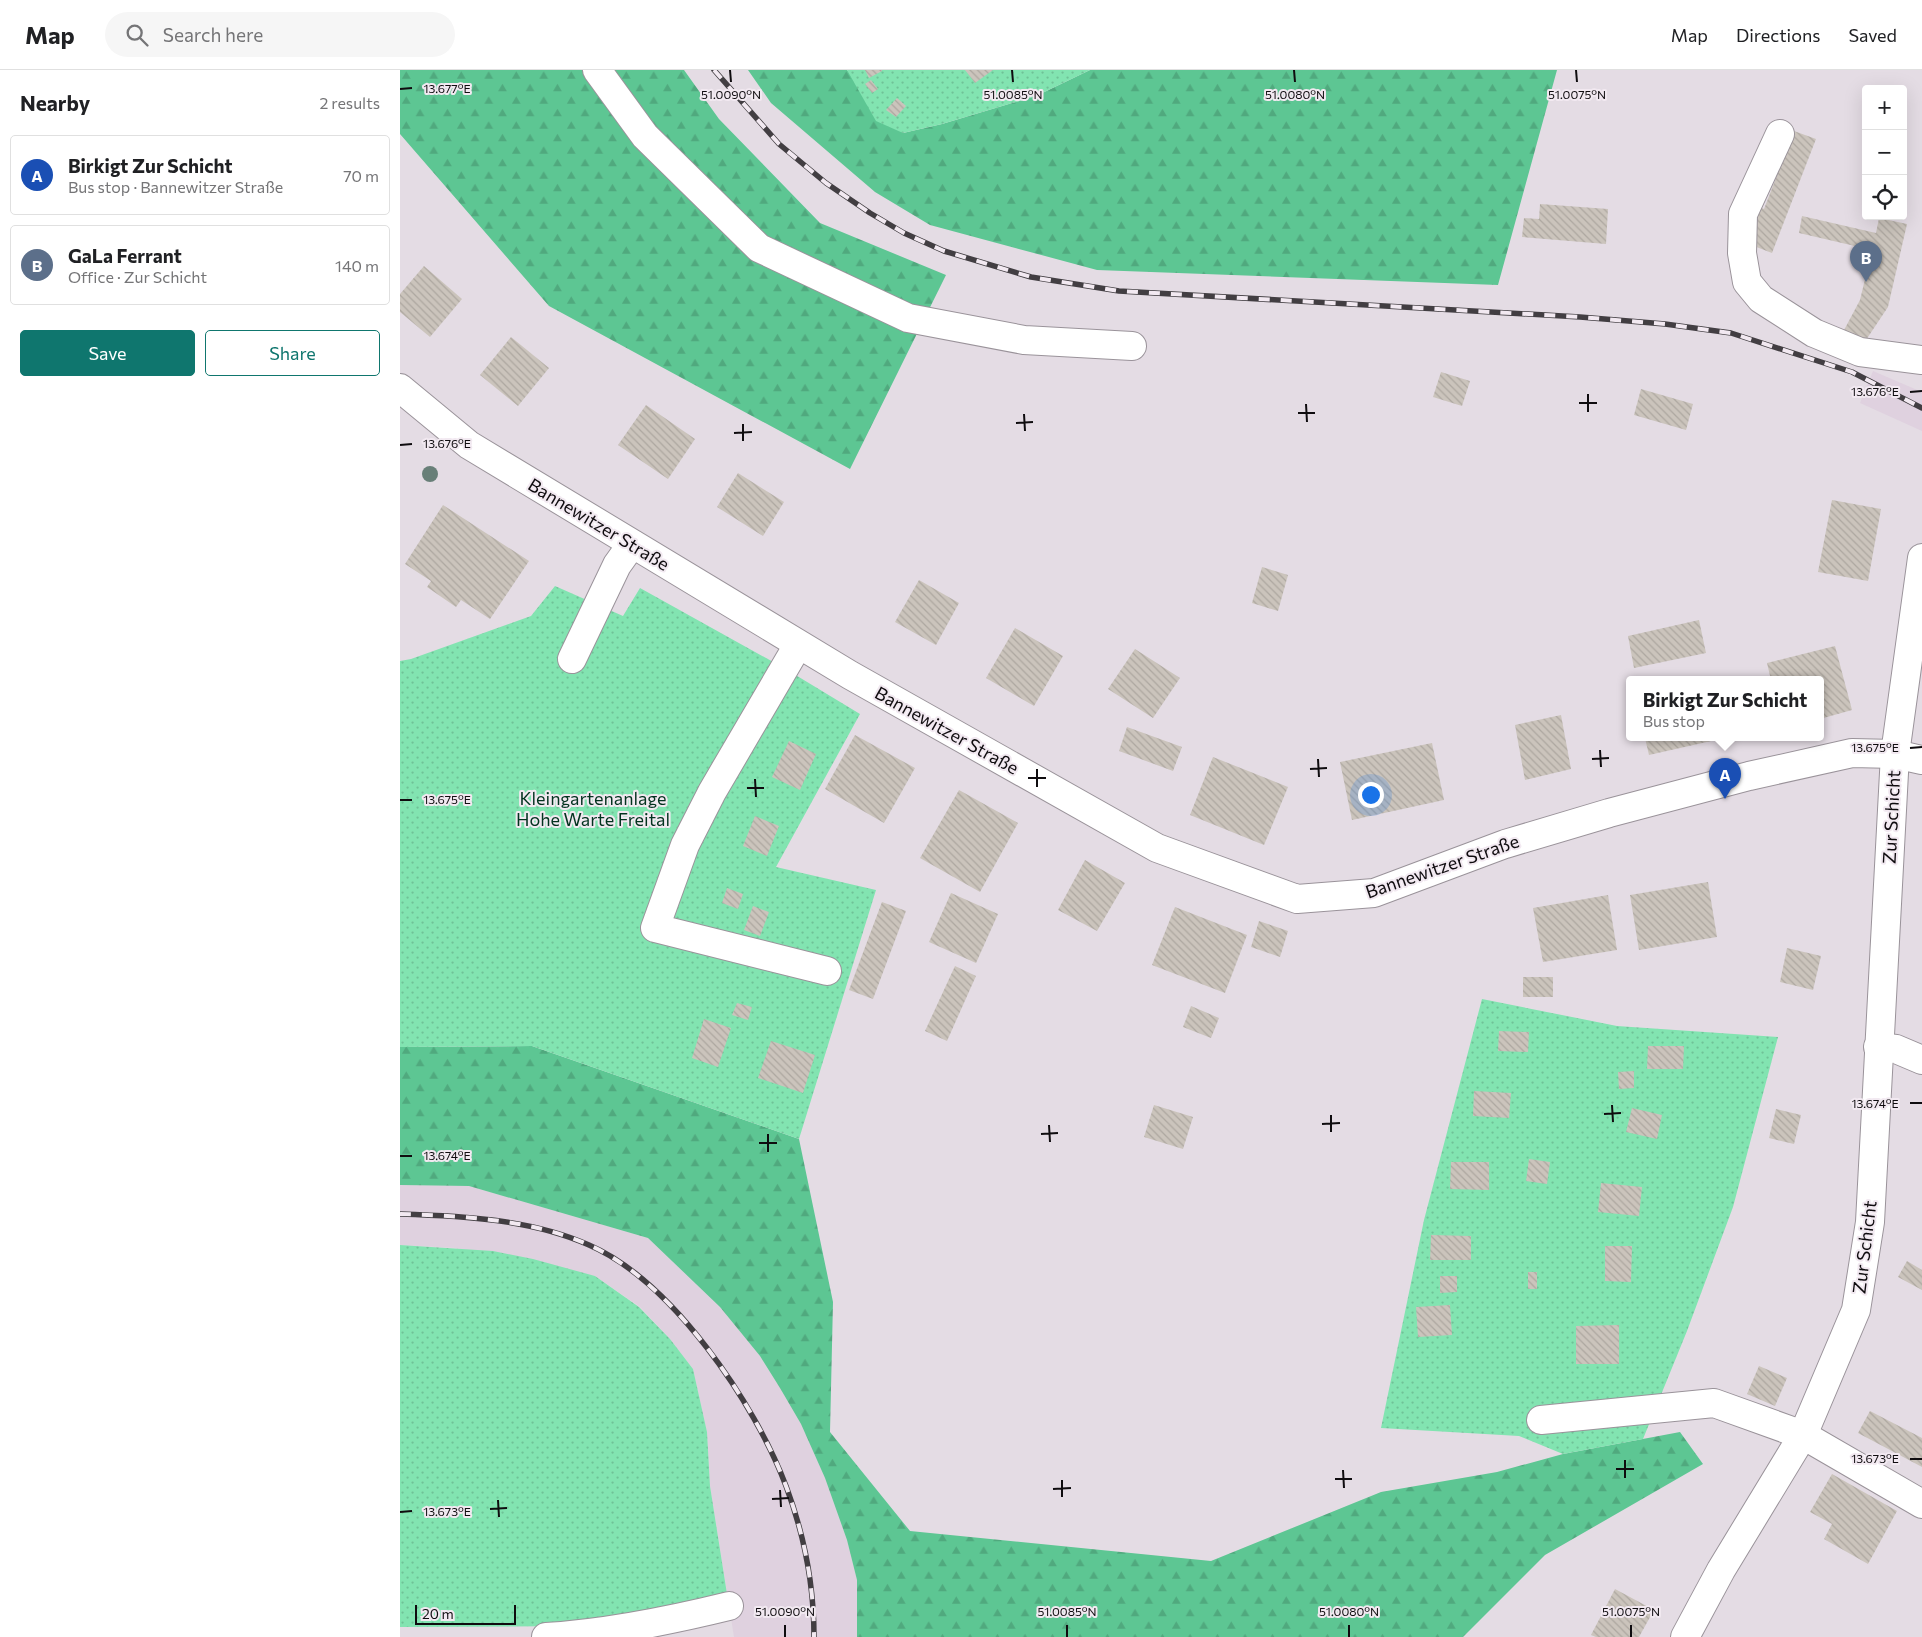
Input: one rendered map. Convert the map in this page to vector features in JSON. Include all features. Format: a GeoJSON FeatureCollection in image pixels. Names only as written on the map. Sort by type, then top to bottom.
{"type":"FeatureCollection","features":[{"type":"Feature","properties":{"kind":"street"},"geometry":{"type":"LineString","coordinates":[[597,70],[645,136],[759,248],[908,318],[1024,340],[1132,346]]}},
{"type":"Feature","properties":{"kind":"street"},"geometry":{"type":"LineString","coordinates":[[1780,134],[1743,214],[1742,253],[1747,282],[1761,299],[1814,333],[1860,352],[1922,360]]}},
{"type":"Feature","properties":{"kind":"street","name":"Bannewitzer Straße"},"geometry":{"type":"LineString","coordinates":[[400,388],[469,445],[798,645],[1158,848],[1297,899],[1374,892],[1505,844],[1609,813],[1749,776],[1852,754],[1894,754],[1922,760]]}},
{"type":"Feature","properties":{"kind":"street"},"geometry":{"type":"LineString","coordinates":[[572,659],[618,565],[632,544]]}},
{"type":"Feature","properties":{"kind":"street","name":"Zur Schicht"},"geometry":{"type":"LineString","coordinates":[[1685,1637],[1721,1570],[1803,1435],[1856,1310],[1870,1222],[1894,754],[1922,558]]}},
{"type":"Feature","properties":{"kind":"street"},"geometry":{"type":"LineString","coordinates":[[798,645],[712,792],[685,845],[655,928],[827,971]]}},
{"type":"Feature","properties":{"kind":"street"},"geometry":{"type":"LineString","coordinates":[[1878,1048],[1896,1049],[1922,1060]]}},
{"type":"Feature","properties":{"kind":"street"},"geometry":{"type":"LineString","coordinates":[[1541,1420],[1714,1403],[1803,1435],[1922,1504]]}},
{"type":"Feature","properties":{"kind":"street"},"geometry":{"type":"LineString","coordinates":[[546,1637],[621,1630],[662,1623],[729,1606]]}},
{"type":"Feature","properties":{"kind":"shaded area"},"geometry":{"type":"Polygon","coordinates":[[[1873,371],[1922,392],[1922,431],[1860,403],[1873,371]]]}},
{"type":"Feature","properties":{"kind":"shaded area"},"geometry":{"type":"Polygon","coordinates":[[[400,1185],[469,1186],[648,1238],[720,1307],[760,1356],[780,1388],[801,1424],[825,1478],[847,1540],[857,1580],[857,1637],[734,1637],[710,1486],[707,1432],[693,1369],[670,1339],[640,1307],[595,1276],[456,1248],[400,1245],[400,1185]]]}},
{"type":"Feature","properties":{"kind":"green space"},"geometry":{"type":"Polygon","coordinates":[[[400,70],[684,70],[719,119],[820,223],[946,275],[850,469],[549,306],[400,134],[400,70]]]}},
{"type":"Feature","properties":{"kind":"green space"},"geometry":{"type":"Polygon","coordinates":[[[748,70],[847,70],[903,133],[942,124],[1036,96],[1090,70],[1557,70],[1498,285],[1097,270],[930,225],[875,192],[771,103],[748,70]]]}},
{"type":"Feature","properties":{"kind":"green space"},"geometry":{"type":"Polygon","coordinates":[[[847,70],[1090,70],[1036,96],[942,124],[903,133],[876,121],[847,70]]]}},
{"type":"Feature","properties":{"kind":"green space","name":"Kleingartenanlage Hohe Warte Freital"},"geometry":{"type":"Polygon","coordinates":[[[555,586],[623,616],[640,588],[784,668],[860,714],[776,867],[876,890],[799,1139],[532,1046],[400,1047],[400,661],[411,659],[531,616],[555,586]]]}},
{"type":"Feature","properties":{"kind":"green space"},"geometry":{"type":"Polygon","coordinates":[[[1482,999],[1617,1026],[1778,1037],[1733,1207],[1687,1331],[1643,1439],[1563,1454],[1519,1436],[1381,1428],[1424,1220],[1482,999]]]}},
{"type":"Feature","properties":{"kind":"green space"},"geometry":{"type":"Polygon","coordinates":[[[532,1046],[799,1139],[833,1302],[830,1432],[910,1531],[1211,1561],[1381,1492],[1497,1472],[1563,1454],[1680,1432],[1703,1464],[1545,1555],[1463,1637],[857,1637],[857,1580],[847,1540],[825,1478],[801,1424],[780,1388],[760,1356],[720,1307],[648,1238],[469,1186],[400,1185],[400,1047],[532,1046]]]}},
{"type":"Feature","properties":{"kind":"green space"},"geometry":{"type":"Polygon","coordinates":[[[400,1245],[493,1251],[533,1259],[595,1276],[639,1307],[670,1339],[693,1369],[707,1432],[710,1486],[727,1594],[582,1626],[400,1627],[400,1245]]]}},
{"type":"Feature","properties":{"kind":"building"},"geometry":{"type":"Polygon","coordinates":[[[865,70],[882,70],[882,71],[869,78],[865,70]]]}},
{"type":"Feature","properties":{"kind":"building"},"geometry":{"type":"Polygon","coordinates":[[[965,70],[993,70],[975,83],[965,70]]]}},
{"type":"Feature","properties":{"kind":"building"},"geometry":{"type":"Polygon","coordinates":[[[871,80],[878,89],[872,93],[865,84],[871,80]]]}},
{"type":"Feature","properties":{"kind":"building"},"geometry":{"type":"Polygon","coordinates":[[[897,98],[906,106],[896,117],[886,110],[897,98]]]}},
{"type":"Feature","properties":{"kind":"building"},"geometry":{"type":"Polygon","coordinates":[[[1794,131],[1816,139],[1772,253],[1746,243],[1760,207],[1764,209],[1794,131]]]}},
{"type":"Feature","properties":{"kind":"building"},"geometry":{"type":"Polygon","coordinates":[[[1540,204],[1608,209],[1606,244],[1522,237],[1524,218],[1539,219],[1540,204]]]}},
{"type":"Feature","properties":{"kind":"building"},"geometry":{"type":"Polygon","coordinates":[[[1802,216],[1876,233],[1879,220],[1907,224],[1888,307],[1864,343],[1843,332],[1860,300],[1872,250],[1799,233],[1802,216]]]}},
{"type":"Feature","properties":{"kind":"building"},"geometry":{"type":"Polygon","coordinates":[[[424,266],[462,299],[430,337],[400,312],[400,294],[424,266]]]}},
{"type":"Feature","properties":{"kind":"building"},"geometry":{"type":"Polygon","coordinates":[[[511,337],[549,368],[518,406],[480,375],[511,337]]]}},
{"type":"Feature","properties":{"kind":"building"},"geometry":{"type":"Polygon","coordinates":[[[1441,372],[1470,381],[1462,406],[1433,397],[1441,372]]]}},
{"type":"Feature","properties":{"kind":"building"},"geometry":{"type":"Polygon","coordinates":[[[1641,389],[1693,404],[1686,430],[1634,415],[1641,389]]]}},
{"type":"Feature","properties":{"kind":"building"},"geometry":{"type":"Polygon","coordinates":[[[646,405],[695,439],[668,479],[618,445],[646,405]]]}},
{"type":"Feature","properties":{"kind":"building"},"geometry":{"type":"Polygon","coordinates":[[[738,473],[784,502],[763,536],[717,507],[738,473]]]}},
{"type":"Feature","properties":{"kind":"building"},"geometry":{"type":"Polygon","coordinates":[[[1832,500],[1881,509],[1868,581],[1818,572],[1832,500]]]}},
{"type":"Feature","properties":{"kind":"building"},"geometry":{"type":"Polygon","coordinates":[[[443,505],[529,561],[490,619],[461,600],[456,607],[427,587],[431,581],[405,564],[443,505]]]}},
{"type":"Feature","properties":{"kind":"building"},"geometry":{"type":"Polygon","coordinates":[[[1262,567],[1288,575],[1278,611],[1252,603],[1262,567]]]}},
{"type":"Feature","properties":{"kind":"building"},"geometry":{"type":"Polygon","coordinates":[[[919,580],[959,603],[936,645],[895,622],[919,580]]]}},
{"type":"Feature","properties":{"kind":"building"},"geometry":{"type":"Polygon","coordinates":[[[1699,620],[1706,653],[1634,668],[1628,636],[1699,620]]]}},
{"type":"Feature","properties":{"kind":"building"},"geometry":{"type":"Polygon","coordinates":[[[1015,628],[1063,656],[1034,706],[986,678],[1015,628]]]}},
{"type":"Feature","properties":{"kind":"building"},"geometry":{"type":"Polygon","coordinates":[[[1835,646],[1852,710],[1824,718],[1824,676],[1770,676],[1767,663],[1835,646]]]}},
{"type":"Feature","properties":{"kind":"building"},"geometry":{"type":"Polygon","coordinates":[[[1135,649],[1180,678],[1153,718],[1108,689],[1135,649]]]}},
{"type":"Feature","properties":{"kind":"building"},"geometry":{"type":"Polygon","coordinates":[[[1561,715],[1571,769],[1525,780],[1515,725],[1561,715]]]}},
{"type":"Feature","properties":{"kind":"building"},"geometry":{"type":"Polygon","coordinates":[[[1127,727],[1182,747],[1173,771],[1119,751],[1127,727]]]}},
{"type":"Feature","properties":{"kind":"building"},"geometry":{"type":"Polygon","coordinates":[[[855,735],[915,768],[884,823],[825,789],[855,735]]]}},
{"type":"Feature","properties":{"kind":"building"},"geometry":{"type":"Polygon","coordinates":[[[789,741],[816,754],[800,790],[772,777],[789,741]]]}},
{"type":"Feature","properties":{"kind":"building"},"geometry":{"type":"Polygon","coordinates":[[[1646,741],[1711,741],[1649,755],[1646,741]]]}},
{"type":"Feature","properties":{"kind":"building"},"geometry":{"type":"Polygon","coordinates":[[[1432,743],[1444,800],[1352,820],[1340,762],[1432,743]]]}},
{"type":"Feature","properties":{"kind":"building"},"geometry":{"type":"Polygon","coordinates":[[[1213,757],[1288,787],[1264,845],[1190,815],[1213,757]]]}},
{"type":"Feature","properties":{"kind":"building"},"geometry":{"type":"Polygon","coordinates":[[[959,790],[1018,823],[980,892],[920,858],[959,790]]]}},
{"type":"Feature","properties":{"kind":"building"},"geometry":{"type":"Polygon","coordinates":[[[755,816],[779,826],[767,856],[743,846],[755,816]]]}},
{"type":"Feature","properties":{"kind":"building"},"geometry":{"type":"Polygon","coordinates":[[[1085,860],[1125,883],[1097,931],[1058,910],[1085,860]]]}},
{"type":"Feature","properties":{"kind":"building"},"geometry":{"type":"Polygon","coordinates":[[[1708,882],[1717,937],[1639,950],[1630,895],[1708,882]]]}},
{"type":"Feature","properties":{"kind":"building"},"geometry":{"type":"Polygon","coordinates":[[[727,888],[743,894],[738,909],[722,903],[727,888]]]}},
{"type":"Feature","properties":{"kind":"building"},"geometry":{"type":"Polygon","coordinates":[[[951,893],[998,914],[976,963],[929,942],[951,893]]]}},
{"type":"Feature","properties":{"kind":"building"},"geometry":{"type":"Polygon","coordinates":[[[1608,895],[1617,950],[1543,962],[1533,908],[1608,895]]]}},
{"type":"Feature","properties":{"kind":"building"},"geometry":{"type":"Polygon","coordinates":[[[882,902],[906,911],[873,999],[849,990],[882,902]]]}},
{"type":"Feature","properties":{"kind":"building"},"geometry":{"type":"Polygon","coordinates":[[[753,906],[769,912],[760,936],[744,930],[753,906]]]}},
{"type":"Feature","properties":{"kind":"building"},"geometry":{"type":"Polygon","coordinates":[[[1175,907],[1247,935],[1225,993],[1152,965],[1175,907]]]}},
{"type":"Feature","properties":{"kind":"building"},"geometry":{"type":"Polygon","coordinates":[[[1259,921],[1288,931],[1280,957],[1251,947],[1259,921]]]}},
{"type":"Feature","properties":{"kind":"building"},"geometry":{"type":"Polygon","coordinates":[[[1787,948],[1821,956],[1813,990],[1780,982],[1787,948]]]}},
{"type":"Feature","properties":{"kind":"building"},"geometry":{"type":"Polygon","coordinates":[[[955,966],[976,976],[947,1041],[925,1031],[955,966]]]}},
{"type":"Feature","properties":{"kind":"building"},"geometry":{"type":"Polygon","coordinates":[[[1523,977],[1553,977],[1553,997],[1523,997],[1523,977]]]}},
{"type":"Feature","properties":{"kind":"building"},"geometry":{"type":"Polygon","coordinates":[[[737,1003],[752,1007],[748,1020],[732,1015],[737,1003]]]}},
{"type":"Feature","properties":{"kind":"building"},"geometry":{"type":"Polygon","coordinates":[[[1191,1006],[1219,1018],[1211,1038],[1183,1027],[1191,1006]]]}},
{"type":"Feature","properties":{"kind":"building"},"geometry":{"type":"Polygon","coordinates":[[[704,1019],[731,1028],[718,1067],[692,1058],[704,1019]]]}},
{"type":"Feature","properties":{"kind":"building"},"geometry":{"type":"Polygon","coordinates":[[[1499,1031],[1529,1032],[1528,1052],[1498,1051],[1499,1031]]]}},
{"type":"Feature","properties":{"kind":"building"},"geometry":{"type":"Polygon","coordinates":[[[771,1041],[815,1055],[803,1093],[758,1078],[771,1041]]]}},
{"type":"Feature","properties":{"kind":"building"},"geometry":{"type":"Polygon","coordinates":[[[1648,1046],[1684,1046],[1683,1069],[1647,1069],[1648,1046]]]}},
{"type":"Feature","properties":{"kind":"building"},"geometry":{"type":"Polygon","coordinates":[[[1634,1071],[1634,1088],[1619,1089],[1618,1072],[1634,1071]]]}},
{"type":"Feature","properties":{"kind":"building"},"geometry":{"type":"Polygon","coordinates":[[[1474,1091],[1511,1093],[1509,1118],[1473,1116],[1474,1091]]]}},
{"type":"Feature","properties":{"kind":"building"},"geometry":{"type":"Polygon","coordinates":[[[1154,1105],[1193,1117],[1183,1149],[1144,1137],[1154,1105]]]}},
{"type":"Feature","properties":{"kind":"building"},"geometry":{"type":"Polygon","coordinates":[[[1632,1108],[1662,1115],[1657,1139],[1626,1132],[1632,1108]]]}},
{"type":"Feature","properties":{"kind":"building"},"geometry":{"type":"Polygon","coordinates":[[[1776,1109],[1801,1115],[1794,1144],[1769,1138],[1776,1109]]]}},
{"type":"Feature","properties":{"kind":"building"},"geometry":{"type":"Polygon","coordinates":[[[1529,1159],[1550,1162],[1547,1184],[1526,1181],[1529,1159]]]}},
{"type":"Feature","properties":{"kind":"building"},"geometry":{"type":"Polygon","coordinates":[[[1451,1162],[1489,1162],[1489,1190],[1450,1189],[1451,1162]]]}},
{"type":"Feature","properties":{"kind":"building"},"geometry":{"type":"Polygon","coordinates":[[[1601,1183],[1642,1187],[1639,1216],[1598,1212],[1601,1183]]]}},
{"type":"Feature","properties":{"kind":"building"},"geometry":{"type":"Polygon","coordinates":[[[1431,1235],[1471,1236],[1471,1260],[1430,1260],[1431,1235]]]}},
{"type":"Feature","properties":{"kind":"building"},"geometry":{"type":"Polygon","coordinates":[[[1605,1246],[1632,1246],[1631,1282],[1605,1281],[1605,1246]]]}},
{"type":"Feature","properties":{"kind":"building"},"geometry":{"type":"Polygon","coordinates":[[[1907,1261],[1922,1270],[1922,1290],[1898,1277],[1907,1261]]]}},
{"type":"Feature","properties":{"kind":"building"},"geometry":{"type":"Polygon","coordinates":[[[1528,1272],[1537,1272],[1537,1289],[1528,1289],[1528,1272]]]}},
{"type":"Feature","properties":{"kind":"building"},"geometry":{"type":"Polygon","coordinates":[[[1440,1276],[1457,1276],[1457,1292],[1440,1293],[1440,1276]]]}},
{"type":"Feature","properties":{"kind":"building"},"geometry":{"type":"Polygon","coordinates":[[[1450,1305],[1452,1335],[1418,1337],[1416,1307],[1450,1305]]]}},
{"type":"Feature","properties":{"kind":"building"},"geometry":{"type":"Polygon","coordinates":[[[1619,1325],[1619,1364],[1576,1364],[1576,1326],[1619,1325]]]}},
{"type":"Feature","properties":{"kind":"building"},"geometry":{"type":"Polygon","coordinates":[[[1759,1366],[1787,1378],[1775,1406],[1747,1394],[1759,1366]]]}},
{"type":"Feature","properties":{"kind":"building"},"geometry":{"type":"Polygon","coordinates":[[[1870,1411],[1922,1438],[1922,1467],[1858,1433],[1870,1411]]]}},
{"type":"Feature","properties":{"kind":"building"},"geometry":{"type":"Polygon","coordinates":[[[1832,1474],[1897,1511],[1868,1564],[1824,1539],[1832,1524],[1810,1512],[1832,1474]]]}},
{"type":"Feature","properties":{"kind":"building"},"geometry":{"type":"Polygon","coordinates":[[[1615,1589],[1654,1610],[1639,1637],[1596,1637],[1591,1635],[1615,1589]]]}},
{"type":"Feature","properties":{"kind":"railway"},"geometry":{"type":"LineString","coordinates":[[714,70],[779,144],[826,183],[870,213],[904,233],[944,251],[1031,277],[1119,291],[1580,317],[1665,324],[1731,333],[1852,372],[1922,408]]}},
{"type":"Feature","properties":{"kind":"railway"},"geometry":{"type":"LineString","coordinates":[[400,1214],[496,1220],[544,1229],[567,1236],[589,1245],[620,1262],[650,1286],[680,1315],[707,1348],[754,1418],[786,1486],[807,1560],[814,1618],[814,1637]]}},
{"type":"Feature","properties":{"kind":"place","name":"GaLa Ferrant"},"geometry":{"type":"Point","coordinates":[1866,282]}},
{"type":"Feature","properties":{"kind":"place","name":"Birkigt Zur Schicht"},"geometry":{"type":"Point","coordinates":[1725,799]}}]}
